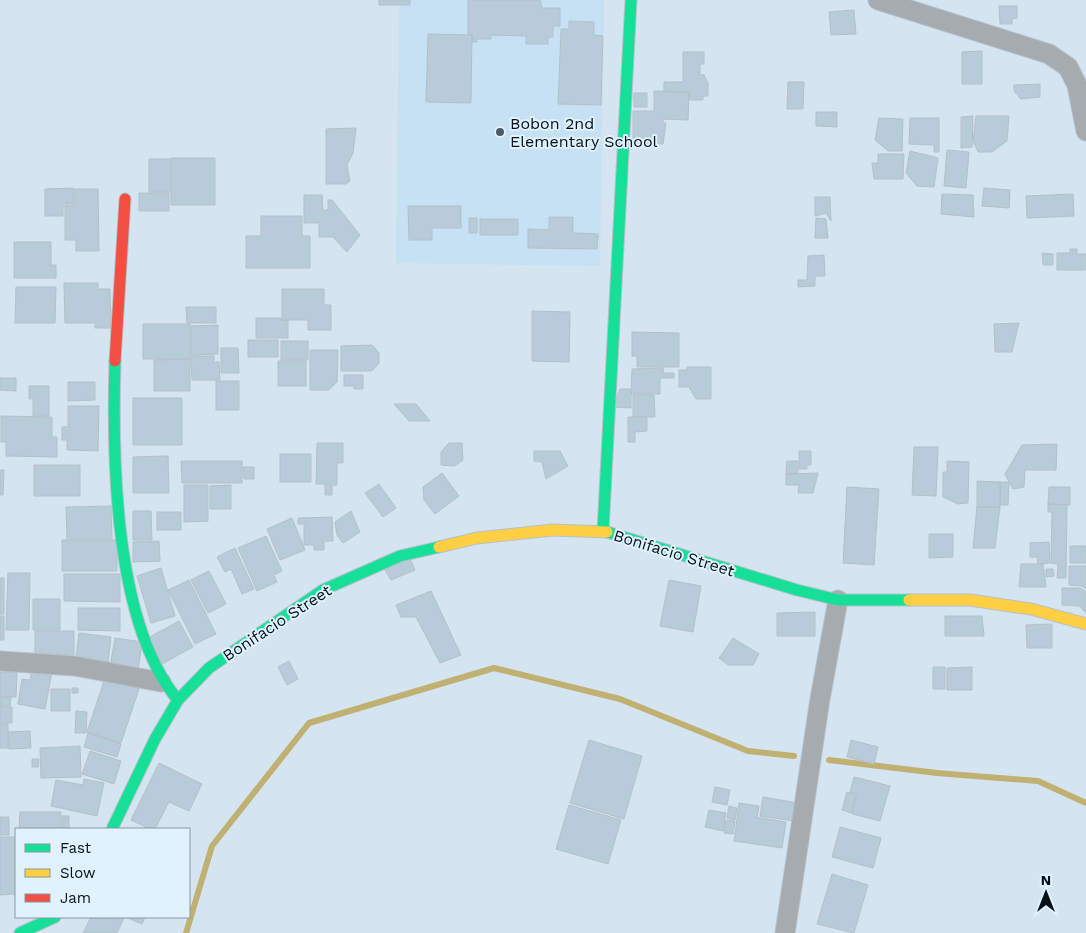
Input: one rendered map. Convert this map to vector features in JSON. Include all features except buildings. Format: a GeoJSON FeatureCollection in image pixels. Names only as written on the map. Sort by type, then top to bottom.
{"type":"FeatureCollection","features":[{"type":"Feature","properties":{"kind":"street"},"geometry":{"type":"LineString","coordinates":[[603,531],[631,0]]}},
{"type":"Feature","properties":{"kind":"street"},"geometry":{"type":"LineString","coordinates":[[878,0],[1049,54],[1068,67],[1077,85],[1086,131]]}},
{"type":"Feature","properties":{"kind":"street"},"geometry":{"type":"LineString","coordinates":[[125,199],[113,380],[112,445],[117,506],[129,583],[148,651],[161,682],[178,700]]}},
{"type":"Feature","properties":{"kind":"street","name":"Bonifacio Street"},"geometry":{"type":"LineString","coordinates":[[112,828],[155,739],[178,700],[209,668],[323,590],[400,556],[476,538],[552,530],[603,531],[797,590],[838,600],[970,600],[1031,609],[1086,624]]}},
{"type":"Feature","properties":{"kind":"street"},"geometry":{"type":"LineString","coordinates":[[785,933],[820,699],[838,600]]}},
{"type":"Feature","properties":{"kind":"street"},"geometry":{"type":"LineString","coordinates":[[0,662],[36,662],[74,666],[161,682]]}},
{"type":"Feature","properties":{"kind":"street"},"geometry":{"type":"LineString","coordinates":[[20,933],[53,918]]}},
{"type":"Feature","properties":{"kind":"shaded area","name":"Bobon 2nd Elementary School"},"geometry":{"type":"Polygon","coordinates":[[[399,0],[604,0],[600,266],[396,263],[399,0]]]}},
{"type":"Feature","properties":{"kind":"waterway"},"geometry":{"type":"LineString","coordinates":[[186,933],[212,846],[309,723],[494,668],[620,699],[748,751],[794,756]]}},
{"type":"Feature","properties":{"kind":"waterway"},"geometry":{"type":"LineString","coordinates":[[829,760],[937,773],[1038,781],[1086,803]]}},
{"type":"Feature","properties":{"kind":"traffic: fast"},"geometry":{"type":"LineString","coordinates":[[603,531],[631,0]]}},
{"type":"Feature","properties":{"kind":"traffic: fast"},"geometry":{"type":"LineString","coordinates":[[115,361],[114,400],[117,490],[121,538],[129,585],[141,628],[157,668],[178,700]]}},
{"type":"Feature","properties":{"kind":"traffic: fast"},"geometry":{"type":"LineString","coordinates":[[607,532],[797,590],[838,600],[909,600]]}},
{"type":"Feature","properties":{"kind":"traffic: fast"},"geometry":{"type":"LineString","coordinates":[[112,828],[155,739],[178,700],[209,668],[323,590],[400,556],[439,547]]}},
{"type":"Feature","properties":{"kind":"traffic: fast"},"geometry":{"type":"LineString","coordinates":[[20,933],[53,918]]}},
{"type":"Feature","properties":{"kind":"traffic: slow"},"geometry":{"type":"LineString","coordinates":[[439,547],[477,538],[552,530],[607,532]]}},
{"type":"Feature","properties":{"kind":"traffic: slow"},"geometry":{"type":"LineString","coordinates":[[909,600],[970,600],[1031,609],[1086,624]]}},
{"type":"Feature","properties":{"kind":"traffic: jam"},"geometry":{"type":"LineString","coordinates":[[115,361],[125,199]]}},
{"type":"Feature","properties":{"kind":"place","name":"Bobon 2nd Elementary School"},"geometry":{"type":"Point","coordinates":[500,132]}}]}
